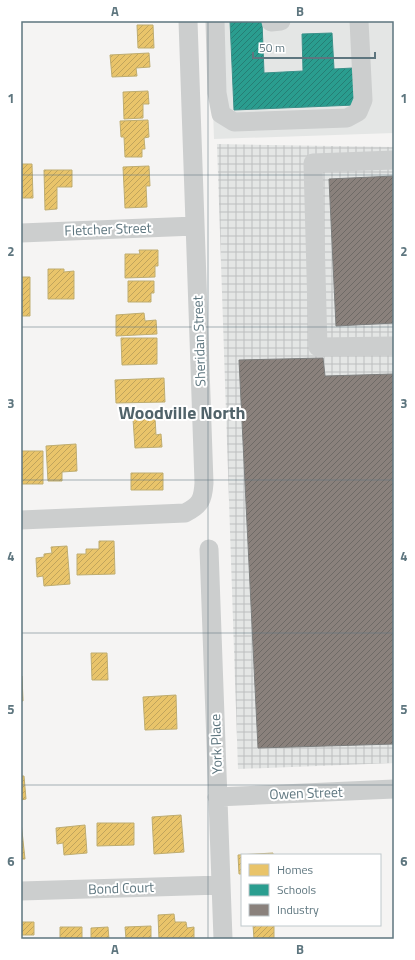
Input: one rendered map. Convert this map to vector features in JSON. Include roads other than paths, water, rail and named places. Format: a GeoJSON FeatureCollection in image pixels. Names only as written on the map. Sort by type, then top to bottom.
{"type":"FeatureCollection","features":[{"type":"Feature","properties":{"kind":"street","name":"Sheridan Street"},"geometry":{"type":"LineString","coordinates":[[21,520],[185,513],[198,505],[203,496],[204,483],[188,21]]}},
{"type":"Feature","properties":{"kind":"street"},"geometry":{"type":"LineString","coordinates":[[215,21],[217,93],[221,114],[234,122],[347,118],[358,112],[363,100],[359,21]]}},
{"type":"Feature","properties":{"kind":"street"},"geometry":{"type":"LineString","coordinates":[[394,160],[313,163],[318,347],[394,346]]}},
{"type":"Feature","properties":{"kind":"street","name":"Fletcher Street"},"geometry":{"type":"LineString","coordinates":[[21,233],[195,226]]}},
{"type":"Feature","properties":{"kind":"street","name":"York Place"},"geometry":{"type":"LineString","coordinates":[[209,549],[223,939]]}},
{"type":"Feature","properties":{"kind":"street","name":"Owen Street"},"geometry":{"type":"LineString","coordinates":[[217,796],[394,789]]}},
{"type":"Feature","properties":{"kind":"street","name":"Bond Court"},"geometry":{"type":"LineString","coordinates":[[21,891],[221,886]]}},
{"type":"Feature","properties":{"kind":"district","name":"Woodville North"},"geometry":{"type":"Point","coordinates":[182,413]}}]}
